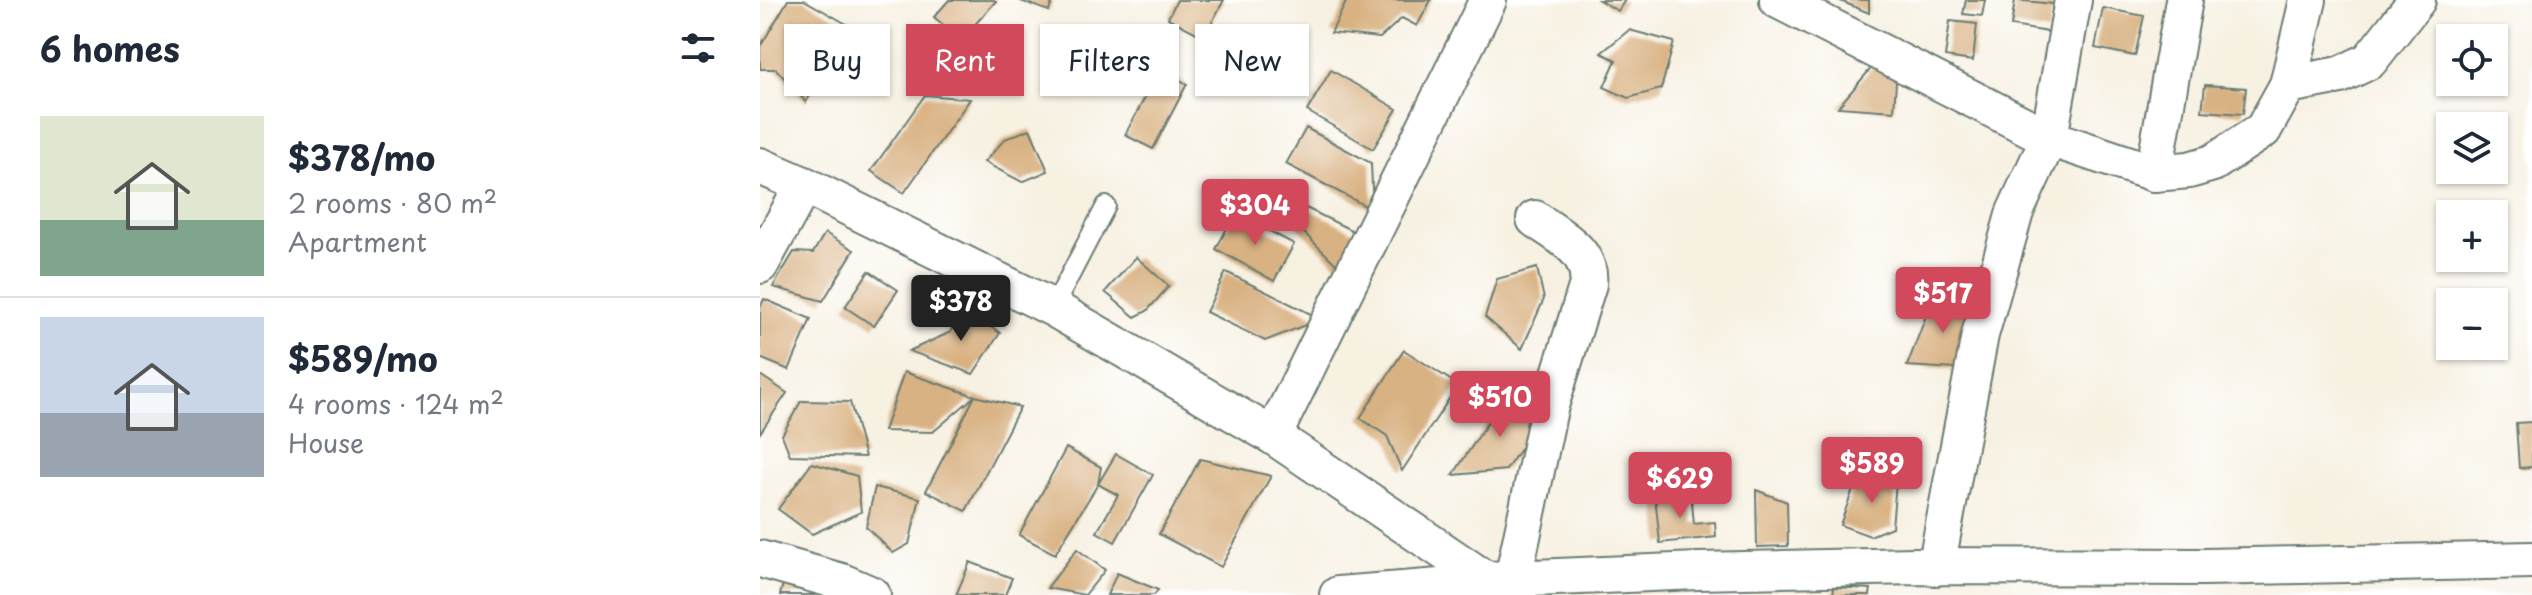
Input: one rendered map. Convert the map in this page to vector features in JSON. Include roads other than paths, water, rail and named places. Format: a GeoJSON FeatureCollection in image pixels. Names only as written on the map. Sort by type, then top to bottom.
{"type":"FeatureCollection","features":[{"type":"Feature","properties":{"kind":"street"},"geometry":{"type":"LineString","coordinates":[[1273,436],[1488,0]]}},
{"type":"Feature","properties":{"kind":"street"},"geometry":{"type":"LineString","coordinates":[[1778,0],[2049,138],[2154,173],[2189,170],[2213,163],[2263,130],[2288,85],[2308,0]]}},
{"type":"Feature","properties":{"kind":"street"},"geometry":{"type":"LineString","coordinates":[[1921,576],[1980,335],[2015,212],[2049,138],[2073,0]]}},
{"type":"Feature","properties":{"kind":"street"},"geometry":{"type":"LineString","coordinates":[[2154,173],[2184,0]]}},
{"type":"Feature","properties":{"kind":"street"},"geometry":{"type":"LineString","coordinates":[[2288,85],[2340,75],[2369,61],[2417,0]]}},
{"type":"Feature","properties":{"kind":"street"},"geometry":{"type":"LineString","coordinates":[[760,166],[1053,308],[1273,436],[1476,585]]}},
{"type":"Feature","properties":{"kind":"street"},"geometry":{"type":"LineString","coordinates":[[760,265],[804,185]]}},
{"type":"Feature","properties":{"kind":"street"},"geometry":{"type":"LineString","coordinates":[[1476,585],[1549,409],[1588,284],[1589,271],[1584,258],[1535,219]]}},
{"type":"Feature","properties":{"kind":"street"},"geometry":{"type":"LineString","coordinates":[[760,559],[842,582],[872,595]]}},
{"type":"Feature","properties":{"kind":"street"},"geometry":{"type":"LineString","coordinates":[[1338,595],[1698,571],[2095,581],[2205,567],[2532,560]]}},
{"type":"Feature","properties":{"kind":"lane"},"geometry":{"type":"LineString","coordinates":[[1053,308],[1106,206]]}}]}
